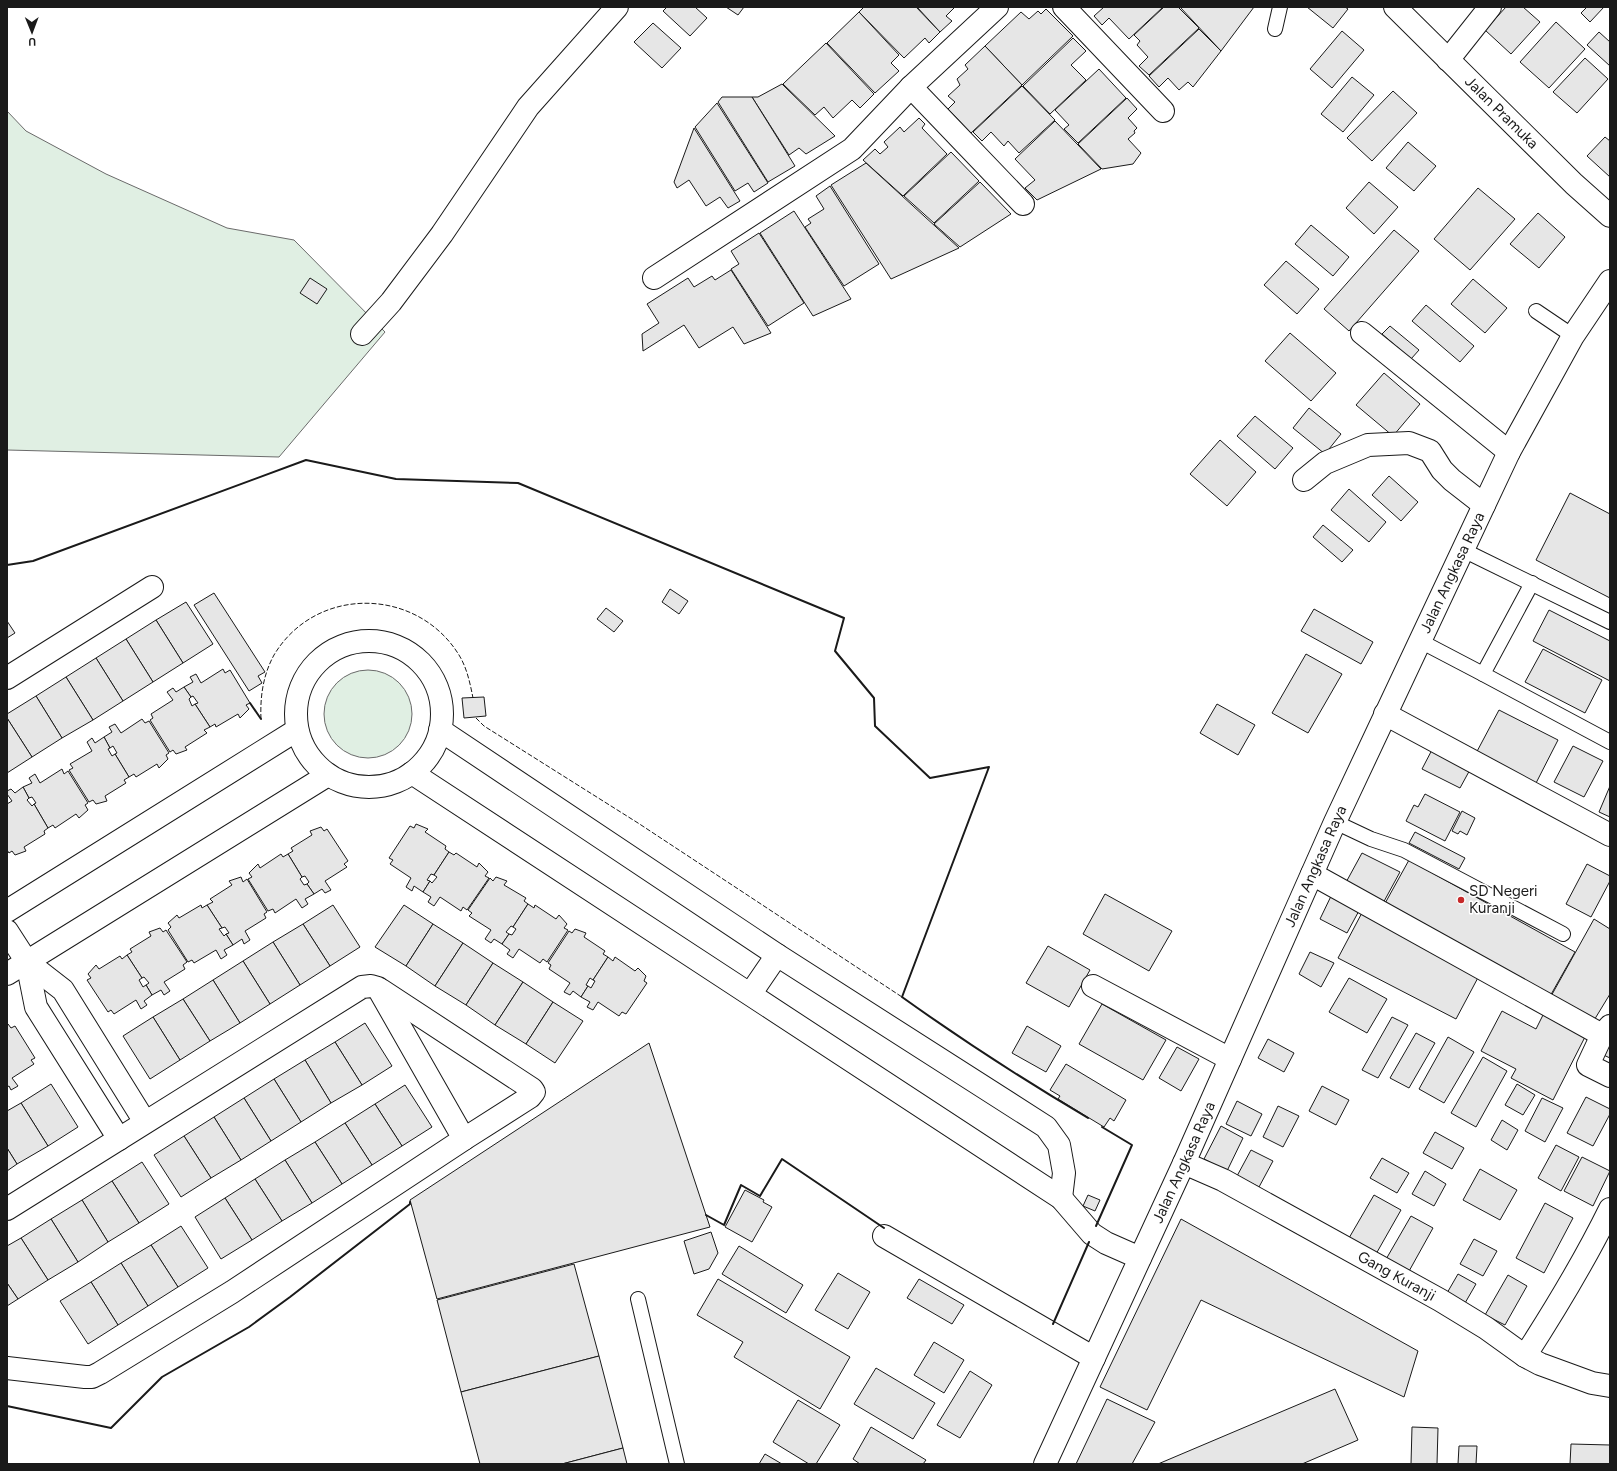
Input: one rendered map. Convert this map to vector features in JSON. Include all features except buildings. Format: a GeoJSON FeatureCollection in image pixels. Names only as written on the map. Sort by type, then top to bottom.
{"type":"FeatureCollection","features":[{"type":"Feature","properties":{"kind":"street"},"geometry":{"type":"LineString","coordinates":[[362,334],[391,302],[442,234],[528,107],[617,7]]}},
{"type":"Feature","properties":{"kind":"street"},"geometry":{"type":"LineString","coordinates":[[654,278],[852,149],[912,88],[997,7]]}},
{"type":"Feature","properties":{"kind":"street"},"geometry":{"type":"LineString","coordinates":[[1064,7],[1163,111]]}},
{"type":"Feature","properties":{"kind":"street","name":"Jalan Pramuka"},"geometry":{"type":"LineString","coordinates":[[1395,7],[1574,184],[1610,216]]}},
{"type":"Feature","properties":{"kind":"street"},"geometry":{"type":"LineString","coordinates":[[1448,60],[1490,7]]}},
{"type":"Feature","properties":{"kind":"street"},"geometry":{"type":"LineString","coordinates":[[912,88],[1023,204]]}},
{"type":"Feature","properties":{"kind":"street","name":"Jalan Angkasa Raya"},"geometry":{"type":"LineString","coordinates":[[1045,1464],[1094,1358],[1122,1250],[1184,1163],[1335,822],[1509,452],[1573,336],[1610,281]]}},
{"type":"Feature","properties":{"kind":"street"},"geometry":{"type":"LineString","coordinates":[[1362,333],[1509,452]]}},
{"type":"Feature","properties":{"kind":"street"},"geometry":{"type":"LineString","coordinates":[[1304,480],[1325,463],[1368,444],[1409,443],[1430,451],[1442,470],[1452,480],[1484,505]]}},
{"type":"Feature","properties":{"kind":"street"},"geometry":{"type":"LineString","coordinates":[[7,678],[152,587]]}},
{"type":"Feature","properties":{"kind":"street"},"geometry":{"type":"LineString","coordinates":[[370,642],[388,644],[405,651],[420,662],[432,676],[439,694],[442,712],[440,730],[430,754],[412,773],[397,781],[379,786],[362,787],[328,775],[317,766],[308,755],[297,730],[296,711],[299,693],[307,676],[318,662],[334,651],[351,644],[370,642]]}},
{"type":"Feature","properties":{"kind":"street"},"geometry":{"type":"LineString","coordinates":[[1385,714],[1610,835]]}},
{"type":"Feature","properties":{"kind":"street"},"geometry":{"type":"LineString","coordinates":[[7,911],[297,730]]}},
{"type":"Feature","properties":{"kind":"street"},"geometry":{"type":"LineString","coordinates":[[440,730],[777,955],[1046,1127],[1059,1145],[1064,1172],[1061,1198]]}},
{"type":"Feature","properties":{"kind":"street"},"geometry":{"type":"LineString","coordinates":[[412,773],[751,993],[1061,1198],[1092,1234],[1122,1250]]}},
{"type":"Feature","properties":{"kind":"street"},"geometry":{"type":"LineString","coordinates":[[7,974],[328,775]]}},
{"type":"Feature","properties":{"kind":"street"},"geometry":{"type":"LineString","coordinates":[[1312,874],[1606,1030],[1588,1065],[1610,1076]]}},
{"type":"Feature","properties":{"kind":"street"},"geometry":{"type":"LineString","coordinates":[[7,931],[26,962],[36,1007],[119,1139]]}},
{"type":"Feature","properties":{"kind":"street"},"geometry":{"type":"LineString","coordinates":[[751,993],[777,955]]}},
{"type":"Feature","properties":{"kind":"street"},"geometry":{"type":"LineString","coordinates":[[26,962],[63,990],[145,1122]]}},
{"type":"Feature","properties":{"kind":"street"},"geometry":{"type":"LineString","coordinates":[[7,1209],[362,986],[378,988],[532,1089],[534,1092],[530,1097],[232,1292],[100,1373],[92,1377],[85,1377],[7,1368]]}},
{"type":"Feature","properties":{"kind":"street"},"geometry":{"type":"LineString","coordinates":[[1093,986],[1230,1059]]}},
{"type":"Feature","properties":{"kind":"street"},"geometry":{"type":"LineString","coordinates":[[378,988],[464,1140]]}},
{"type":"Feature","properties":{"kind":"street","name":"Gang Kuranji"},"geometry":{"type":"LineString","coordinates":[[1184,1163],[1223,1180],[1440,1300],[1486,1328],[1525,1356],[1540,1364],[1592,1383],[1610,1386]]}},
{"type":"Feature","properties":{"kind":"street"},"geometry":{"type":"LineString","coordinates":[[1525,1356],[1598,1234],[1610,1209]]}},
{"type":"Feature","properties":{"kind":"street"},"geometry":{"type":"LineString","coordinates":[[884,1236],[1094,1358]]}},
{"type":"Feature","properties":{"kind":"lane"},"geometry":{"type":"LineString","coordinates":[[1275,29],[1280,7]]}},
{"type":"Feature","properties":{"kind":"lane"},"geometry":{"type":"LineString","coordinates":[[1536,311],[1573,336]]}},
{"type":"Feature","properties":{"kind":"lane"},"geometry":{"type":"LineString","coordinates":[[1463,550],[1610,622]]}},
{"type":"Feature","properties":{"kind":"lane"},"geometry":{"type":"LineString","coordinates":[[1483,674],[1532,583]]}},
{"type":"Feature","properties":{"kind":"lane"},"geometry":{"type":"LineString","coordinates":[[1420,641],[1610,742]]}},
{"type":"Feature","properties":{"kind":"lane"},"geometry":{"type":"LineString","coordinates":[[1335,822],[1371,839],[1404,850],[1563,934]]}},
{"type":"Feature","properties":{"kind":"lane"},"geometry":{"type":"LineString","coordinates":[[638,1299],[677,1464]]}},
{"type":"Feature","properties":{"kind":"green space"},"geometry":{"type":"Polygon","coordinates":[[[7,111],[26,131],[106,174],[227,228],[294,240],[385,332],[279,457],[7,450],[7,111]]]}},
{"type":"Feature","properties":{"kind":"green space"},"geometry":{"type":"Polygon","coordinates":[[[359,670],[377,670],[393,677],[405,689],[412,705],[412,723],[405,739],[393,751],[377,758],[359,758],[343,751],[331,739],[324,723],[324,705],[331,689],[343,677],[359,670]]]}},
{"type":"Feature","properties":{"kind":"fence"},"geometry":{"type":"LineString","coordinates":[[261,719],[262,694],[267,670],[274,655],[292,632],[315,616],[340,606],[366,603],[393,607],[418,616],[441,633],[462,660],[468,676],[473,698]]}},
{"type":"Feature","properties":{"kind":"fence"},"geometry":{"type":"LineString","coordinates":[[476,718],[484,726],[638,823],[902,997]]}},
{"type":"Feature","properties":{"kind":"wall"},"geometry":{"type":"LineString","coordinates":[[7,565],[33,561],[306,460],[396,479],[518,483],[844,618],[835,651],[874,698],[875,726],[930,778],[989,767],[902,997],[947,1029],[1088,1118]]}},
{"type":"Feature","properties":{"kind":"wall"},"geometry":{"type":"LineString","coordinates":[[250,703],[261,719]]}},
{"type":"Feature","properties":{"kind":"wall"},"geometry":{"type":"LineString","coordinates":[[1096,1226],[1132,1145],[1102,1127]]}},
{"type":"Feature","properties":{"kind":"wall"},"geometry":{"type":"LineString","coordinates":[[706,1215],[724,1225],[741,1185],[760,1196],[782,1159],[884,1228]]}},
{"type":"Feature","properties":{"kind":"wall"},"geometry":{"type":"LineString","coordinates":[[7,1406],[111,1428],[162,1377],[249,1327],[410,1204],[410,1202]]}},
{"type":"Feature","properties":{"kind":"wall"},"geometry":{"type":"LineString","coordinates":[[1053,1324],[1089,1242]]}},
{"type":"Feature","properties":{"kind":"place","name":"SD Negeri Kuranji"},"geometry":{"type":"Point","coordinates":[1461,900]}}]}
